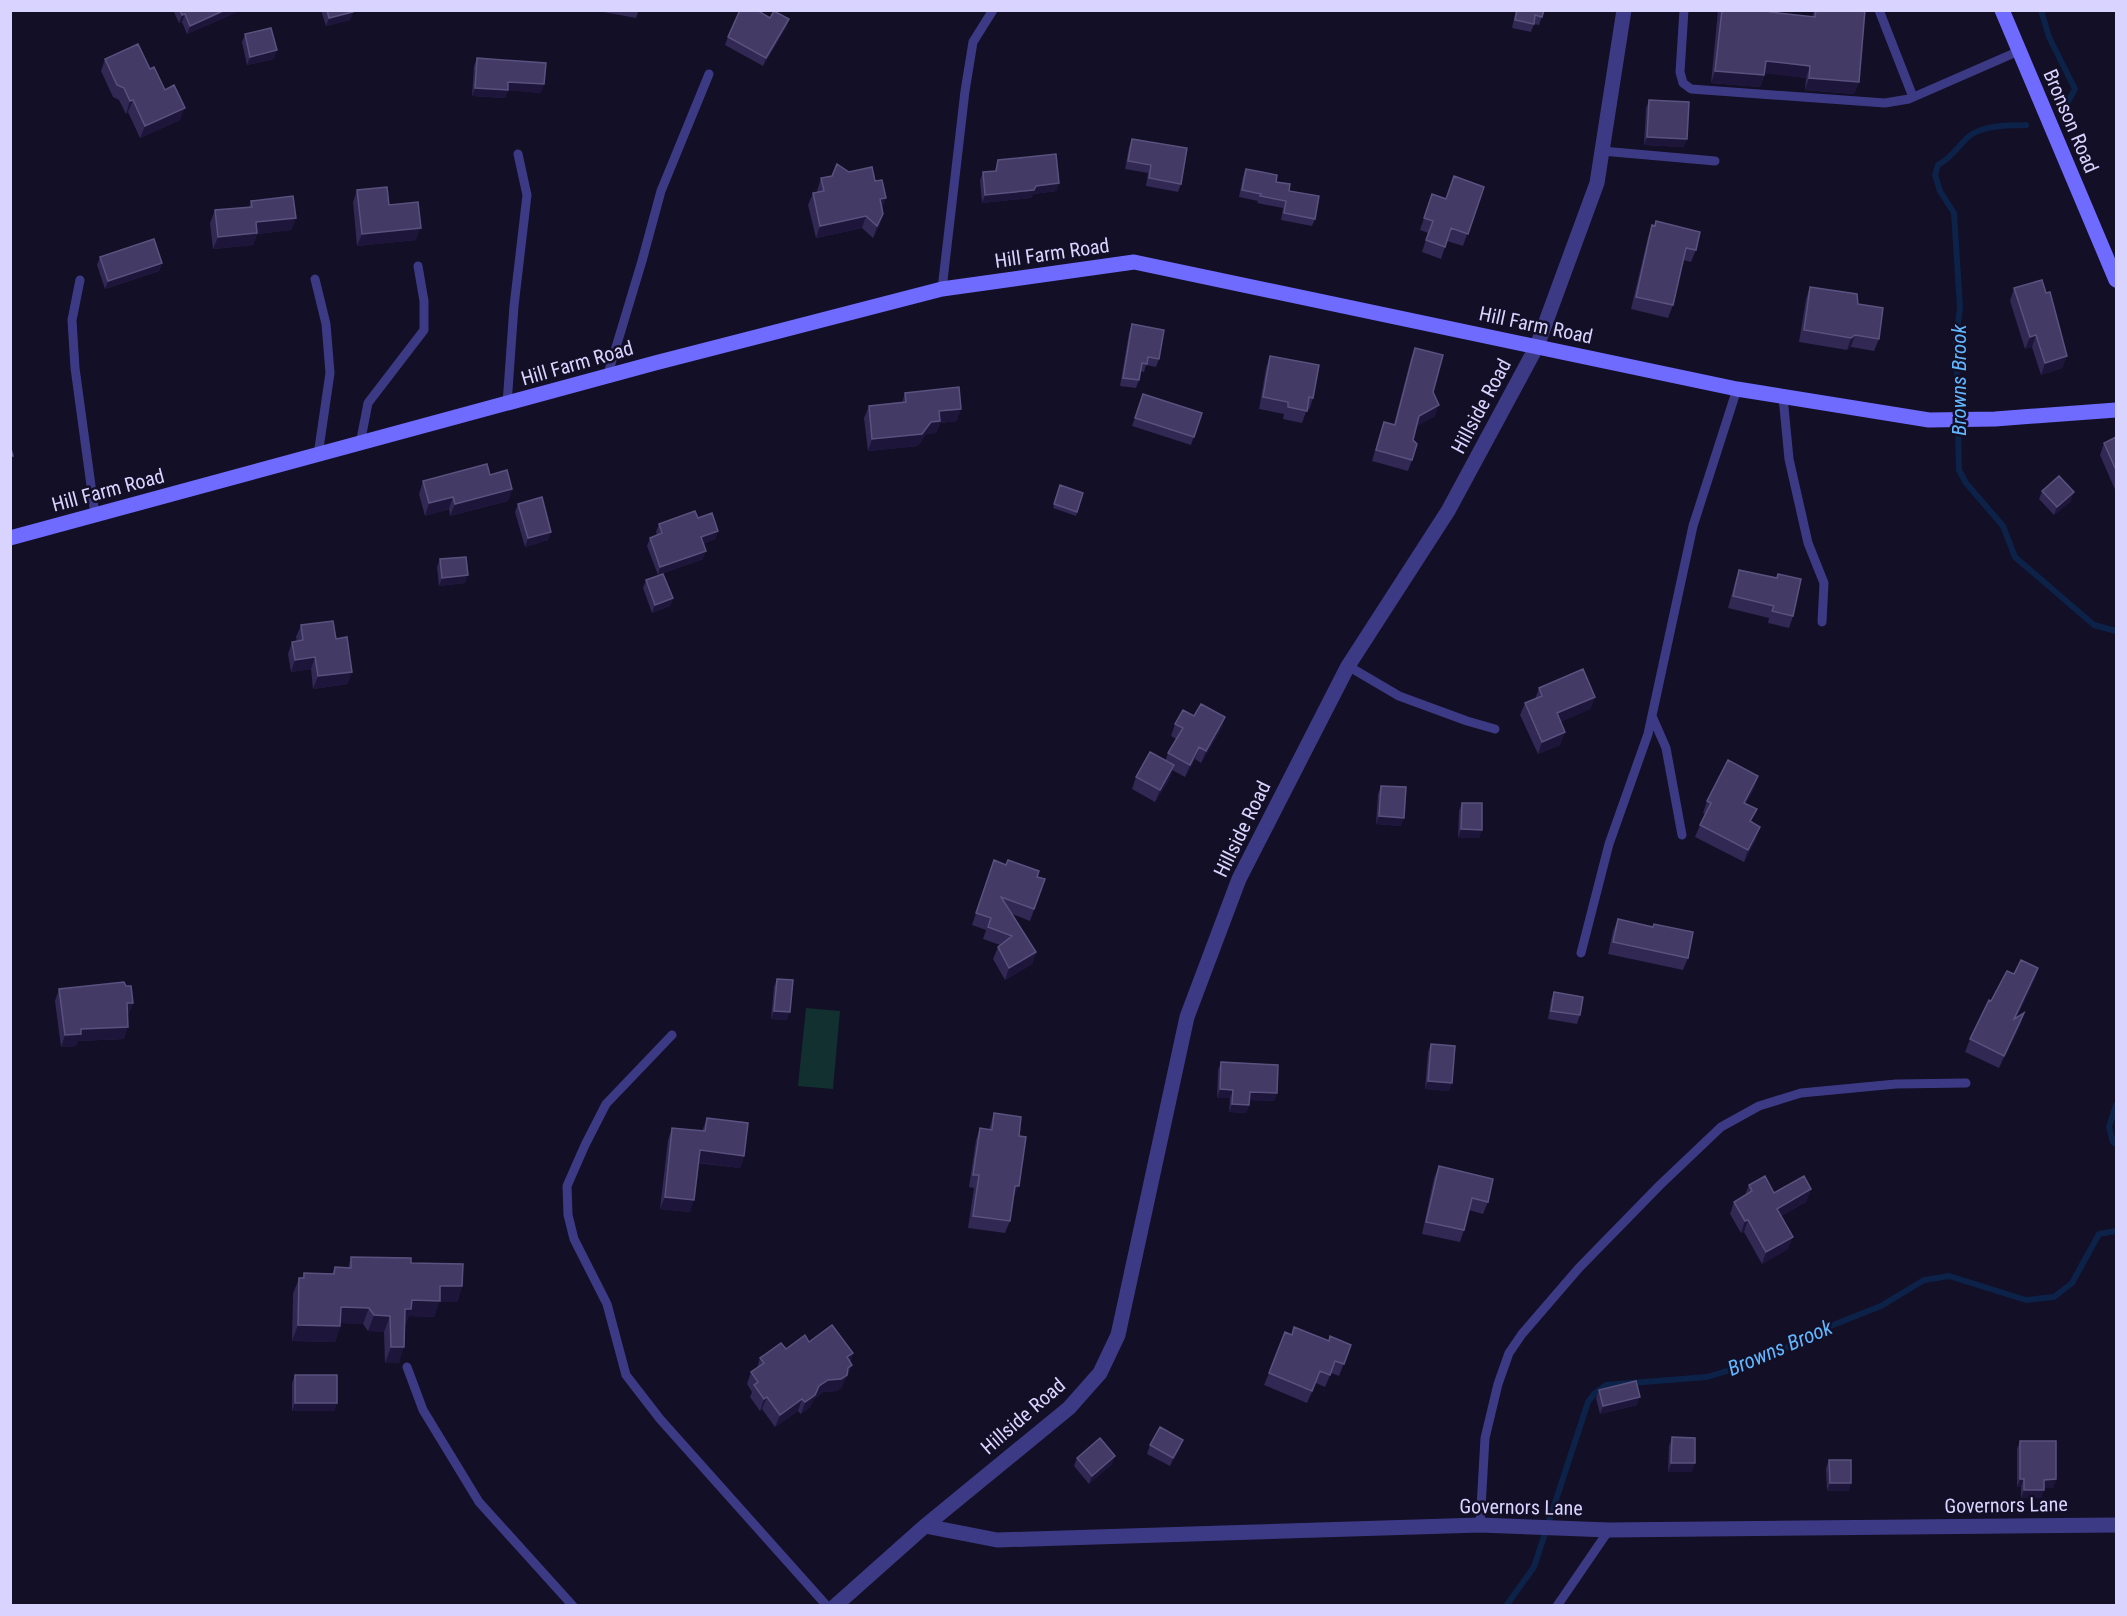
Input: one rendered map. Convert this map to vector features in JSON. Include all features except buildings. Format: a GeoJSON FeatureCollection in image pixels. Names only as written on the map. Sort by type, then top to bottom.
{"type":"FeatureCollection","features":[{"type":"Feature","properties":{"kind":"main road","name":"Bronson Road"},"geometry":{"type":"LineString","coordinates":[[2002,10],[2116,280]]}},
{"type":"Feature","properties":{"kind":"main road","name":"Hill Farm Road"},"geometry":{"type":"LineString","coordinates":[[10,538],[655,363],[942,289],[1134,262],[1737,389],[1929,420],[1995,419],[2116,410]]}},
{"type":"Feature","properties":{"kind":"street","name":"Hillside Road"},"geometry":{"type":"LineString","coordinates":[[835,1605],[925,1526],[1070,1408],[1100,1373],[1118,1335],[1187,1017],[1239,879],[1348,666],[1448,511],[1537,346],[1597,183],[1624,10]]}},
{"type":"Feature","properties":{"kind":"street","name":"Governors Lane"},"geometry":{"type":"LineString","coordinates":[[925,1526],[997,1540],[1480,1526],[1609,1530],[2116,1525]]}},
{"type":"Feature","properties":{"kind":"lane"},"geometry":{"type":"LineString","coordinates":[[942,289],[965,91],[973,42],[993,10]]}},
{"type":"Feature","properties":{"kind":"lane"},"geometry":{"type":"LineString","coordinates":[[1684,10],[1680,72],[1683,83],[1691,89],[1885,103],[1913,97],[2019,51]]}},
{"type":"Feature","properties":{"kind":"lane"},"geometry":{"type":"LineString","coordinates":[[1879,10],[1913,97]]}},
{"type":"Feature","properties":{"kind":"lane"},"geometry":{"type":"LineString","coordinates":[[607,377],[661,191],[709,74]]}},
{"type":"Feature","properties":{"kind":"lane"},"geometry":{"type":"LineString","coordinates":[[1602,151],[1715,160]]}},
{"type":"Feature","properties":{"kind":"lane"},"geometry":{"type":"LineString","coordinates":[[507,404],[514,306],[527,195],[518,154]]}},
{"type":"Feature","properties":{"kind":"lane"},"geometry":{"type":"LineString","coordinates":[[360,444],[368,403],[424,330],[424,301],[418,266]]}},
{"type":"Feature","properties":{"kind":"lane"},"geometry":{"type":"LineString","coordinates":[[315,279],[326,324],[330,373],[318,455]]}},
{"type":"Feature","properties":{"kind":"lane"},"geometry":{"type":"LineString","coordinates":[[80,280],[72,320],[75,368],[95,515]]}},
{"type":"Feature","properties":{"kind":"lane"},"geometry":{"type":"LineString","coordinates":[[1581,952],[1609,844],[1648,735],[1693,526],[1737,389]]}},
{"type":"Feature","properties":{"kind":"lane"},"geometry":{"type":"LineString","coordinates":[[1783,397],[1789,459],[1808,543],[1824,583],[1822,622]]}},
{"type":"Feature","properties":{"kind":"lane"},"geometry":{"type":"LineString","coordinates":[[1348,666],[1399,696],[1495,729]]}},
{"type":"Feature","properties":{"kind":"lane"},"geometry":{"type":"LineString","coordinates":[[1652,716],[1665,748],[1683,835]]}},
{"type":"Feature","properties":{"kind":"lane"},"geometry":{"type":"LineString","coordinates":[[672,1035],[606,1104],[585,1144],[567,1186],[568,1215],[574,1239],[607,1304],[626,1375],[660,1419],[827,1605]]}},
{"type":"Feature","properties":{"kind":"lane"},"geometry":{"type":"LineString","coordinates":[[1480,1526],[1485,1438],[1498,1384],[1509,1353],[1522,1334],[1578,1269],[1660,1185],[1721,1127],[1759,1106],[1800,1093],[1896,1084],[1966,1083]]}},
{"type":"Feature","properties":{"kind":"lane"},"geometry":{"type":"LineString","coordinates":[[407,1367],[423,1410],[479,1502],[573,1605]]}},
{"type":"Feature","properties":{"kind":"lane"},"geometry":{"type":"LineString","coordinates":[[1557,1605],[1609,1530]]}},
{"type":"Feature","properties":{"kind":"green space"},"geometry":{"type":"Polygon","coordinates":[[[806,1008],[840,1011],[833,1089],[798,1086],[806,1008]]]}},
{"type":"Feature","properties":{"kind":"waterway","name":"Browns Brook"},"geometry":{"type":"LineString","coordinates":[[2041,10],[2049,37],[2075,89],[2065,107]]}},
{"type":"Feature","properties":{"kind":"waterway","name":"Browns Brook"},"geometry":{"type":"LineString","coordinates":[[2026,125],[1987,128],[1972,134],[1938,165],[1935,175],[1940,191],[1954,213],[1960,308],[1956,337],[1959,470],[1966,483],[2003,526],[2015,557],[2094,625],[2116,631]]}},
{"type":"Feature","properties":{"kind":"waterway","name":"Browns Brook"},"geometry":{"type":"LineString","coordinates":[[2116,1105],[2109,1127],[2113,1142],[2116,1144]]}},
{"type":"Feature","properties":{"kind":"waterway","name":"Browns Brook"},"geometry":{"type":"LineString","coordinates":[[1506,1606],[1534,1567],[1588,1402],[1606,1385],[1707,1377],[1760,1361],[1823,1329],[1881,1306],[1924,1280],[1949,1276],[2026,1300],[2054,1297],[2072,1283],[2099,1234],[2116,1231]]}}]}
